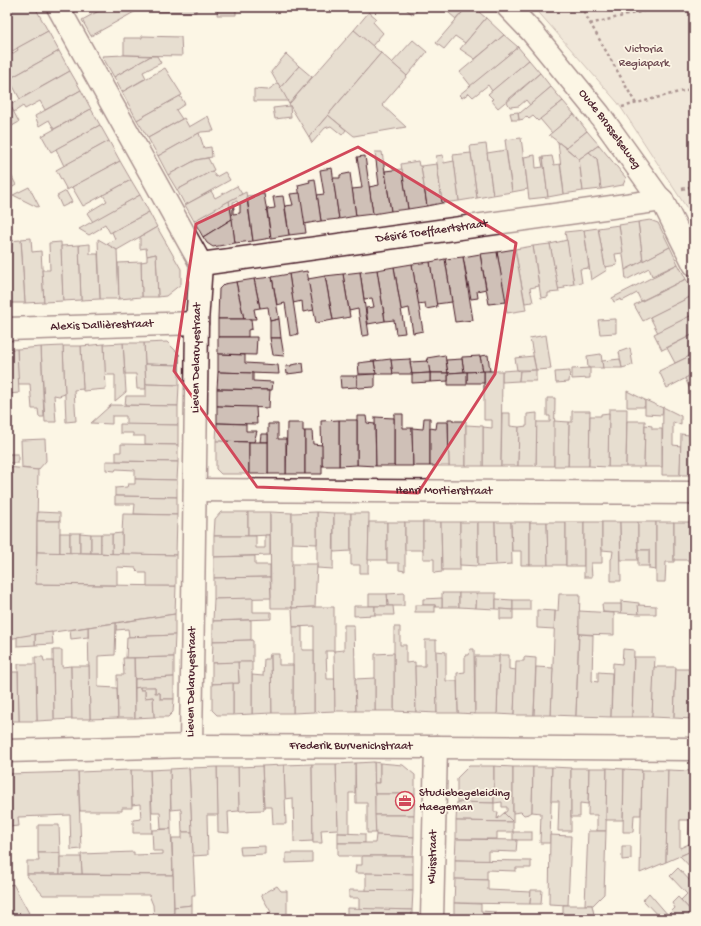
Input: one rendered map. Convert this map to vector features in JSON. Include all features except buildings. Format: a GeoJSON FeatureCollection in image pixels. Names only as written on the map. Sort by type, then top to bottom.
{"type":"FeatureCollection","features":[{"type":"Feature","properties":{"kind":"street"},"geometry":{"type":"LineString","coordinates":[[58,7],[201,264]]}},
{"type":"Feature","properties":{"kind":"street","name":"Oude Brusselseweg"},"geometry":{"type":"LineString","coordinates":[[508,7],[532,32],[599,114],[662,200],[694,264]]}},
{"type":"Feature","properties":{"kind":"street","name":"Désiré Toeffaertstraat"},"geometry":{"type":"LineString","coordinates":[[201,264],[662,200]]}},
{"type":"Feature","properties":{"kind":"street","name":"Lieven Delaruyestraat"},"geometry":{"type":"LineString","coordinates":[[191,746],[197,322],[201,264]]}},
{"type":"Feature","properties":{"kind":"street","name":"Alexis Dallièrestraat"},"geometry":{"type":"LineString","coordinates":[[7,329],[197,322]]}},
{"type":"Feature","properties":{"kind":"street","name":"Henri Mortierstraat"},"geometry":{"type":"LineString","coordinates":[[195,490],[694,493]]}},
{"type":"Feature","properties":{"kind":"street","name":"Frederik Burvenichstraat"},"geometry":{"type":"LineString","coordinates":[[7,750],[191,746],[436,746],[694,749]]}},
{"type":"Feature","properties":{"kind":"street","name":"Kluisstraat"},"geometry":{"type":"LineString","coordinates":[[432,919],[436,746]]}},
{"type":"Feature","properties":{"kind":"path"},"geometry":{"type":"LineString","coordinates":[[581,7],[636,104]]}},
{"type":"Feature","properties":{"kind":"path"},"geometry":{"type":"LineString","coordinates":[[590,24],[660,7]]}},
{"type":"Feature","properties":{"kind":"path"},"geometry":{"type":"LineString","coordinates":[[599,114],[694,88]]}},
{"type":"Feature","properties":{"kind":"highlighted area"},"geometry":{"type":"Polygon","coordinates":[[[358,147],[516,243],[495,374],[418,493],[257,487],[174,371],[196,224],[358,147]]]}},
{"type":"Feature","properties":{"kind":"green space","name":"Victoria Regiapark"},"geometry":{"type":"Polygon","coordinates":[[[534,7],[694,7],[694,219],[618,103],[534,7]]]}},
{"type":"Feature","properties":{"kind":"place","name":"Studiebegeleiding Haegeman"},"geometry":{"type":"Point","coordinates":[405,801]}}]}
